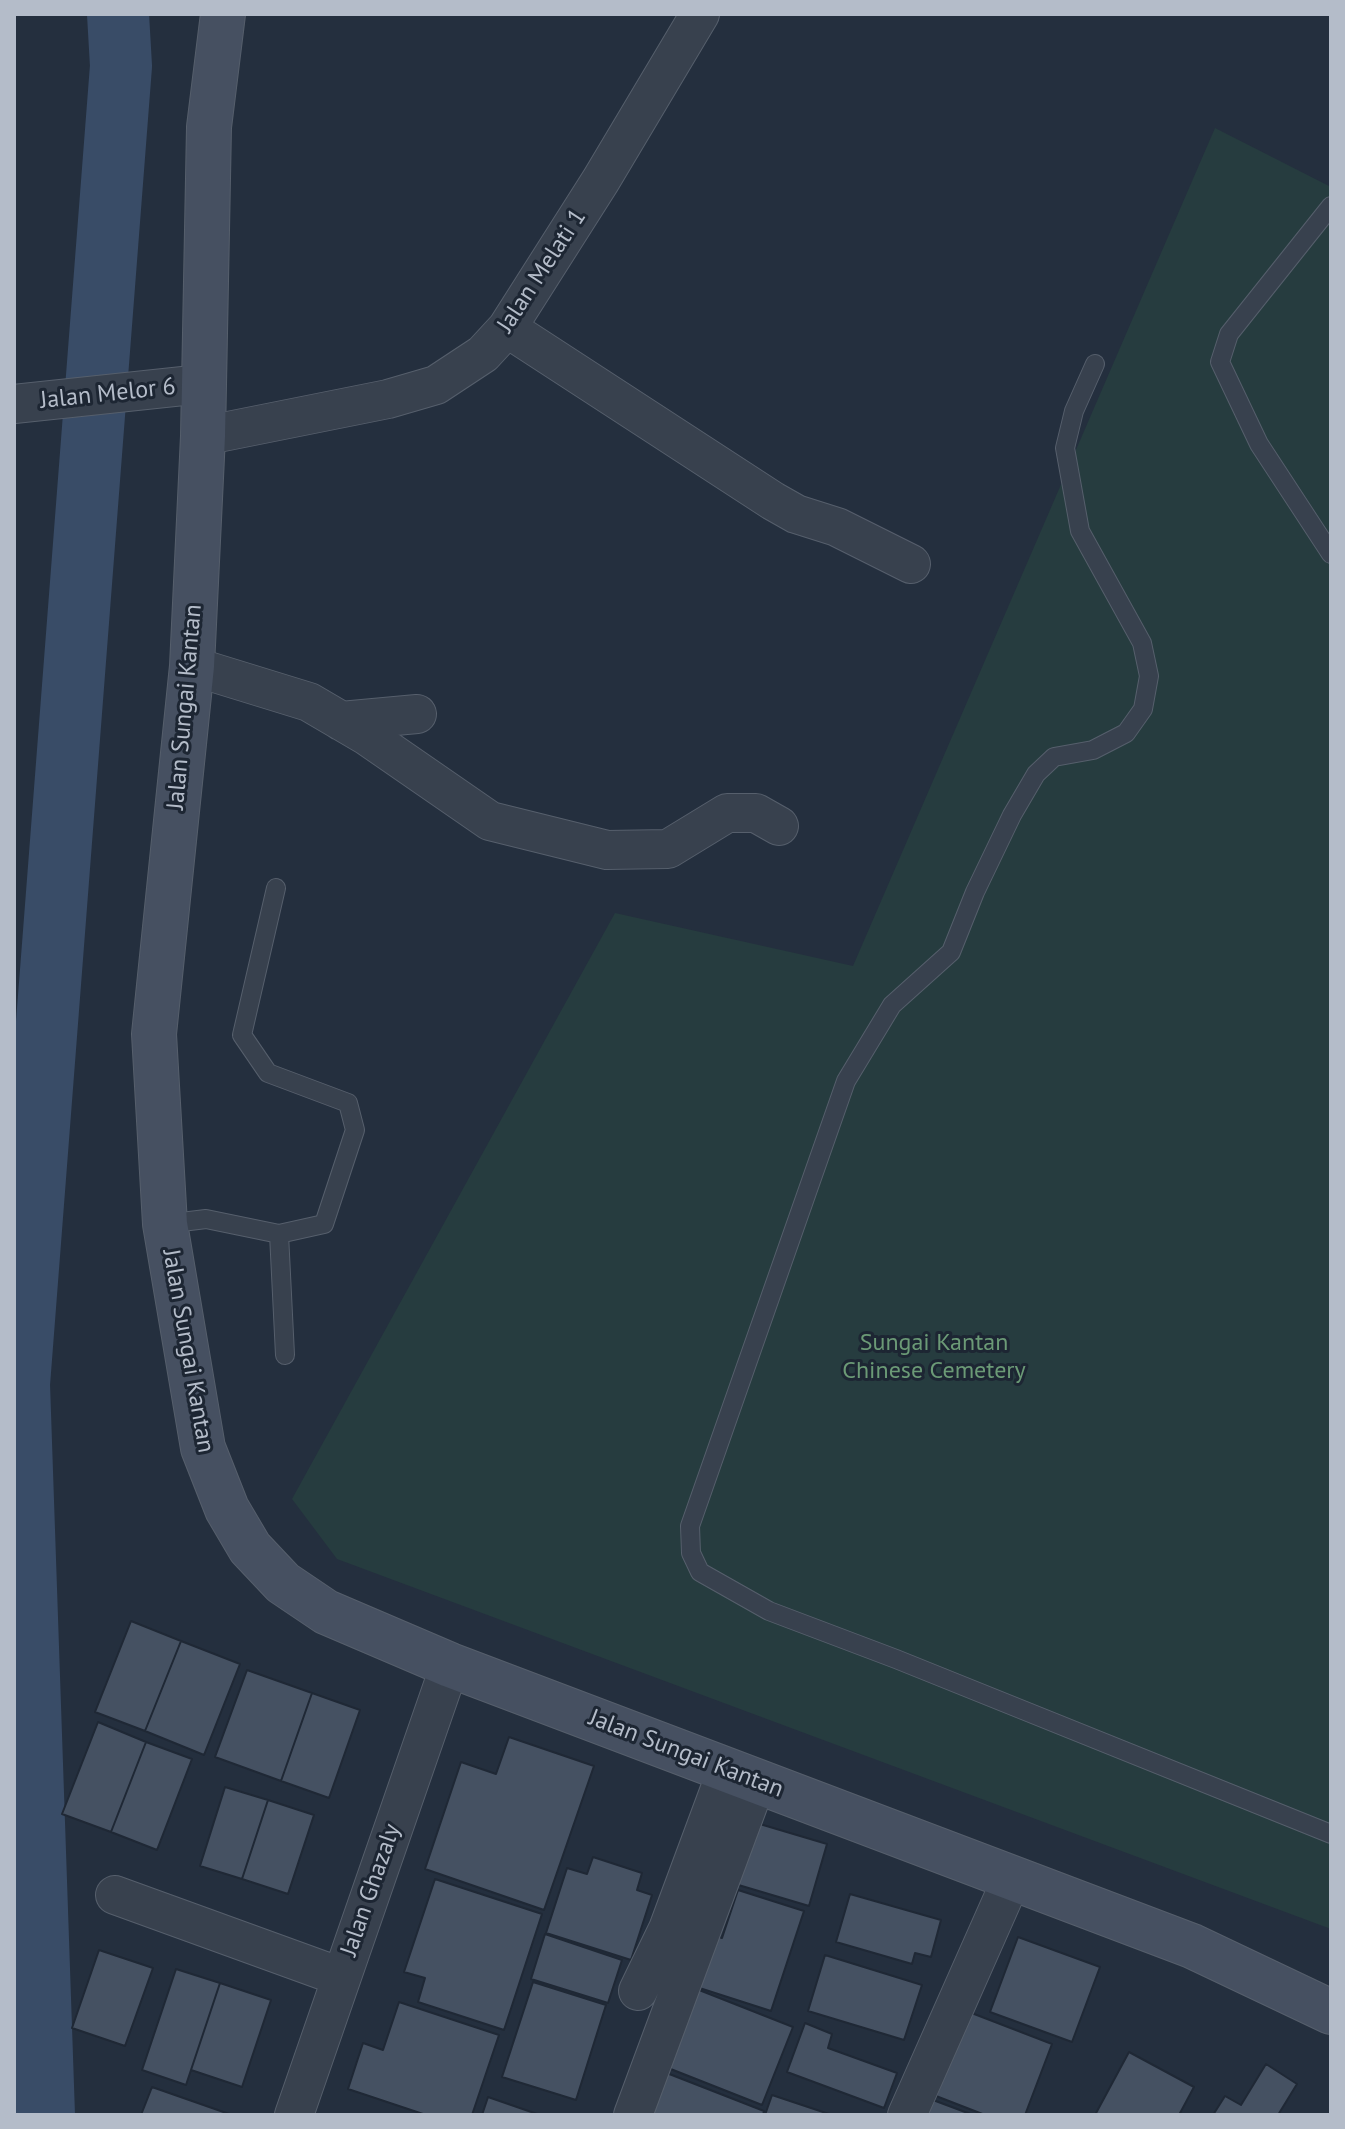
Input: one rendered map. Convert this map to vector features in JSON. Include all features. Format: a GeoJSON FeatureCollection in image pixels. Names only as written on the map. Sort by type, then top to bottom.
{"type":"FeatureCollection","features":[{"type":"Feature","properties":{"kind":"main road","name":"Jalan Sungai Kantan"},"geometry":{"type":"LineString","coordinates":[[223,14],[209,127],[203,436],[192,666],[154,1034],[165,1224],[203,1448],[227,1509],[250,1548],[283,1583],[326,1612],[450,1665],[1192,1946],[1331,2012]]}},
{"type":"Feature","properties":{"kind":"street","name":"Jalan Melati 1"},"geometry":{"type":"LineString","coordinates":[[203,436],[388,399],[436,385],[483,354],[507,328],[601,180],[700,14]]}},
{"type":"Feature","properties":{"kind":"street"},"geometry":{"type":"LineString","coordinates":[[507,328],[773,501],[796,514],[837,527],[911,564]]}},
{"type":"Feature","properties":{"kind":"street","name":"Jalan Melor 6"},"geometry":{"type":"LineString","coordinates":[[23,403],[202,384]]}},
{"type":"Feature","properties":{"kind":"street"},"geometry":{"type":"LineString","coordinates":[[192,666],[309,702],[367,736],[490,821],[607,850],[668,849],[727,813],[756,813],[779,826]]}},
{"type":"Feature","properties":{"kind":"street"},"geometry":{"type":"LineString","coordinates":[[341,721],[417,714]]}},
{"type":"Feature","properties":{"kind":"street","name":"Jalan Ghazaly"},"geometry":{"type":"LineString","coordinates":[[294,2115],[450,1665]]}},
{"type":"Feature","properties":{"kind":"street"},"geometry":{"type":"LineString","coordinates":[[638,1991],[742,1776]]}},
{"type":"Feature","properties":{"kind":"street"},"geometry":{"type":"LineString","coordinates":[[633,2115],[742,1776]]}},
{"type":"Feature","properties":{"kind":"street"},"geometry":{"type":"LineString","coordinates":[[907,2115],[1012,1878]]}},
{"type":"Feature","properties":{"kind":"street"},"geometry":{"type":"LineString","coordinates":[[115,1895],[341,1977]]}},
{"type":"Feature","properties":{"kind":"lane"},"geometry":{"type":"LineString","coordinates":[[1331,206],[1229,334],[1220,362],[1259,444],[1331,554]]}},
{"type":"Feature","properties":{"kind":"lane"},"geometry":{"type":"LineString","coordinates":[[1095,364],[1074,411],[1065,448],[1080,531],[1142,643],[1149,676],[1143,709],[1126,733],[1093,750],[1054,757],[1036,774],[975,892],[951,952],[892,1005],[846,1081],[690,1526],[691,1553],[700,1572],[769,1611],[1331,1834]]}},
{"type":"Feature","properties":{"kind":"lane"},"geometry":{"type":"LineString","coordinates":[[165,1224],[206,1219],[279,1234],[324,1224],[355,1130],[348,1103],[268,1073],[242,1035],[276,888]]}},
{"type":"Feature","properties":{"kind":"lane"},"geometry":{"type":"LineString","coordinates":[[279,1234],[285,1355]]}},
{"type":"Feature","properties":{"kind":"green space","name":"Sungai Kantan Chinese Cemetery"},"geometry":{"type":"Polygon","coordinates":[[[1215,128],[1331,187],[1331,1929],[337,1559],[292,1499],[615,913],[853,966],[1215,128]]]}},
{"type":"Feature","properties":{"kind":"building"},"geometry":{"type":"Polygon","coordinates":[[[131,1621],[181,1641],[145,1731],[95,1712],[131,1621]]]}},
{"type":"Feature","properties":{"kind":"building"},"geometry":{"type":"Polygon","coordinates":[[[181,1641],[240,1664],[204,1755],[145,1731],[181,1641]]]}},
{"type":"Feature","properties":{"kind":"building"},"geometry":{"type":"Polygon","coordinates":[[[247,1670],[312,1693],[281,1781],[215,1757],[247,1670]]]}},
{"type":"Feature","properties":{"kind":"building"},"geometry":{"type":"Polygon","coordinates":[[[312,1693],[360,1710],[329,1798],[281,1781],[312,1693]]]}},
{"type":"Feature","properties":{"kind":"building"},"geometry":{"type":"Polygon","coordinates":[[[98,1722],[146,1742],[111,1832],[62,1814],[98,1722]]]}},
{"type":"Feature","properties":{"kind":"building"},"geometry":{"type":"Polygon","coordinates":[[[509,1737],[594,1766],[544,1910],[425,1869],[461,1762],[496,1774],[509,1737]]]}},
{"type":"Feature","properties":{"kind":"building"},"geometry":{"type":"Polygon","coordinates":[[[146,1742],[192,1759],[157,1850],[111,1832],[146,1742]]]}},
{"type":"Feature","properties":{"kind":"building"},"geometry":{"type":"Polygon","coordinates":[[[225,1787],[268,1800],[242,1879],[200,1866],[225,1787]]]}},
{"type":"Feature","properties":{"kind":"building"},"geometry":{"type":"Polygon","coordinates":[[[268,1800],[314,1815],[288,1894],[242,1879],[268,1800]]]}},
{"type":"Feature","properties":{"kind":"building"},"geometry":{"type":"Polygon","coordinates":[[[743,1819],[827,1844],[809,1906],[725,1881],[743,1819]]]}},
{"type":"Feature","properties":{"kind":"building"},"geometry":{"type":"Polygon","coordinates":[[[593,1857],[642,1873],[637,1890],[652,1895],[631,1960],[546,1933],[567,1868],[587,1874],[593,1857]]]}},
{"type":"Feature","properties":{"kind":"building"},"geometry":{"type":"Polygon","coordinates":[[[435,1879],[542,1914],[504,2030],[418,2002],[425,1978],[404,1972],[435,1879]]]}},
{"type":"Feature","properties":{"kind":"building"},"geometry":{"type":"Polygon","coordinates":[[[738,1890],[804,1911],[771,2011],[687,1984],[704,1932],[722,1938],[738,1890]]]}},
{"type":"Feature","properties":{"kind":"building"},"geometry":{"type":"Polygon","coordinates":[[[850,1894],[941,1920],[931,1957],[915,1953],[912,1964],[836,1942],[850,1894]]]}},
{"type":"Feature","properties":{"kind":"building"},"geometry":{"type":"Polygon","coordinates":[[[545,1934],[622,1960],[608,2003],[531,1979],[545,1934]]]}},
{"type":"Feature","properties":{"kind":"building"},"geometry":{"type":"Polygon","coordinates":[[[1018,1937],[1100,1967],[1072,2042],[990,2012],[1018,1937]]]}},
{"type":"Feature","properties":{"kind":"building"},"geometry":{"type":"Polygon","coordinates":[[[99,1950],[153,1968],[125,2046],[72,2028],[99,1950]]]}},
{"type":"Feature","properties":{"kind":"building"},"geometry":{"type":"Polygon","coordinates":[[[825,1955],[922,1985],[904,2040],[808,2011],[825,1955]]]}},
{"type":"Feature","properties":{"kind":"building"},"geometry":{"type":"Polygon","coordinates":[[[176,1969],[220,1983],[186,2085],[142,2070],[176,1969]]]}},
{"type":"Feature","properties":{"kind":"building"},"geometry":{"type":"Polygon","coordinates":[[[533,1982],[606,2005],[576,2100],[502,2077],[533,1982]]]}},
{"type":"Feature","properties":{"kind":"building"},"geometry":{"type":"Polygon","coordinates":[[[220,1983],[271,2000],[242,2087],[191,2070],[220,1983]]]}},
{"type":"Feature","properties":{"kind":"building"},"geometry":{"type":"Polygon","coordinates":[[[689,1986],[793,2027],[762,2105],[658,2064],[689,1986]]]}},
{"type":"Feature","properties":{"kind":"building"},"geometry":{"type":"Polygon","coordinates":[[[399,2002],[499,2035],[472,2115],[426,2115],[348,2089],[363,2043],[383,2050],[399,2002]]]}},
{"type":"Feature","properties":{"kind":"building"},"geometry":{"type":"Polygon","coordinates":[[[969,2012],[1052,2044],[1025,2115],[985,2115],[936,2096],[969,2012]]]}},
{"type":"Feature","properties":{"kind":"building"},"geometry":{"type":"Polygon","coordinates":[[[805,2023],[832,2034],[828,2048],[897,2073],[884,2108],[787,2072],[805,2023]]]}},
{"type":"Feature","properties":{"kind":"building"},"geometry":{"type":"Polygon","coordinates":[[[1129,2052],[1194,2087],[1179,2115],[1095,2115],[1129,2052]]]}},
{"type":"Feature","properties":{"kind":"building"},"geometry":{"type":"Polygon","coordinates":[[[1266,2064],[1297,2084],[1278,2115],[1213,2115],[1225,2096],[1241,2105],[1266,2064]]]}},
{"type":"Feature","properties":{"kind":"building"},"geometry":{"type":"Polygon","coordinates":[[[659,2070],[764,2111],[763,2115],[641,2115],[659,2070]]]}},
{"type":"Feature","properties":{"kind":"building"},"geometry":{"type":"Polygon","coordinates":[[[152,2087],[232,2115],[141,2115],[152,2087]]]}},
{"type":"Feature","properties":{"kind":"building"},"geometry":{"type":"Polygon","coordinates":[[[772,2095],[832,2115],[765,2115],[772,2095]]]}},
{"type":"Feature","properties":{"kind":"building"},"geometry":{"type":"Polygon","coordinates":[[[488,2097],[540,2115],[482,2115],[488,2097]]]}},
{"type":"Feature","properties":{"kind":"building"},"geometry":{"type":"Polygon","coordinates":[[[933,2100],[973,2115],[927,2115],[933,2100]]]}},
{"type":"Feature","properties":{"kind":"waterway"},"geometry":{"type":"LineString","coordinates":[[44,2115],[19,1384],[121,66],[118,14]]}}]}
